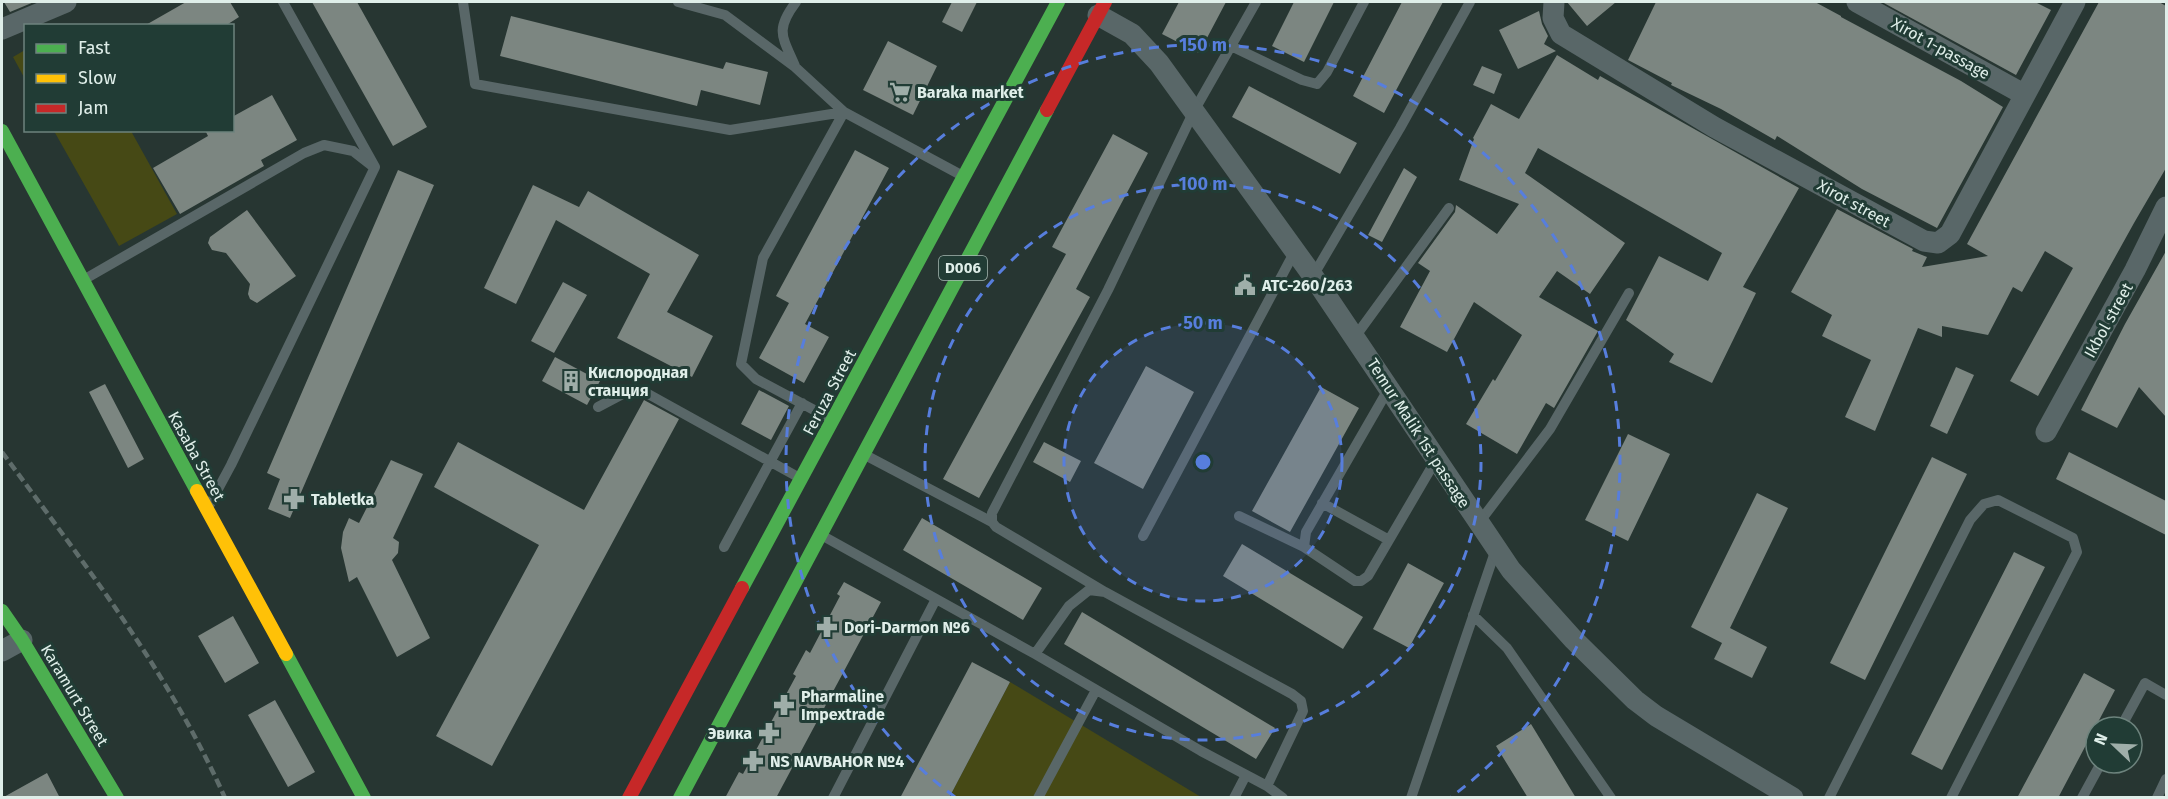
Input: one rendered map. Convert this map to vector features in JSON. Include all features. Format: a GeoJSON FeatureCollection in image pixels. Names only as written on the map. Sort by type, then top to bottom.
{"type":"FeatureCollection","features":[{"type":"Feature","properties":{"kind":"main road","name":"Feruza Street"},"geometry":{"type":"LineString","coordinates":[[629,798],[1058,2]]}},
{"type":"Feature","properties":{"kind":"main road","name":"D006"},"geometry":{"type":"LineString","coordinates":[[680,798],[1102,8]]}},
{"type":"Feature","properties":{"kind":"main road","name":"Kasaba Street"},"geometry":{"type":"LineString","coordinates":[[2,131],[364,798]]}},
{"type":"Feature","properties":{"kind":"main road"},"geometry":{"type":"LineString","coordinates":[[748,577],[749,585],[761,600],[772,603],[786,599]]}},
{"type":"Feature","properties":{"kind":"main road","name":"Karamurt Street"},"geometry":{"type":"LineString","coordinates":[[2,611],[9,642],[106,798]]}},
{"type":"Feature","properties":{"kind":"main road","name":"Karamurt Street"},"geometry":{"type":"LineString","coordinates":[[9,642],[117,798]]}},
{"type":"Feature","properties":{"kind":"street"},"geometry":{"type":"LineString","coordinates":[[2,29],[66,2]]}},
{"type":"Feature","properties":{"kind":"street","name":"Xirot street"},"geometry":{"type":"LineString","coordinates":[[1554,2],[1553,18],[1561,34],[1714,127],[1924,241],[1938,243],[1950,234],[2075,2]]}},
{"type":"Feature","properties":{"kind":"street","name":"Xirot 1-passage"},"geometry":{"type":"LineString","coordinates":[[1857,2],[2025,95]]}},
{"type":"Feature","properties":{"kind":"street","name":"Temur Malik 1st passage"},"geometry":{"type":"LineString","coordinates":[[1102,8],[1132,34],[1159,63],[1295,250],[1390,387],[1510,570],[1573,639],[1635,700],[1656,716],[1793,798]]}},
{"type":"Feature","properties":{"kind":"street","name":"Ikbol street"},"geometry":{"type":"LineString","coordinates":[[2046,432],[2135,270],[2166,207]]}},
{"type":"Feature","properties":{"kind":"lane"},"geometry":{"type":"LineString","coordinates":[[283,2],[375,167]]}},
{"type":"Feature","properties":{"kind":"lane"},"geometry":{"type":"LineString","coordinates":[[463,2],[475,84],[730,130],[844,112]]}},
{"type":"Feature","properties":{"kind":"lane"},"geometry":{"type":"LineString","coordinates":[[678,2],[725,15],[795,67],[844,112],[964,177]]}},
{"type":"Feature","properties":{"kind":"lane"},"geometry":{"type":"LineString","coordinates":[[795,67],[783,38],[782,26],[796,2]]}},
{"type":"Feature","properties":{"kind":"lane"},"geometry":{"type":"LineString","coordinates":[[992,522],[992,513],[1108,290],[1194,111],[1256,2]]}},
{"type":"Feature","properties":{"kind":"lane"},"geometry":{"type":"LineString","coordinates":[[1231,46],[1302,80],[1317,84],[1327,72],[1364,2]]}},
{"type":"Feature","properties":{"kind":"lane"},"geometry":{"type":"LineString","coordinates":[[1313,276],[1400,128],[1470,2]]}},
{"type":"Feature","properties":{"kind":"lane"},"geometry":{"type":"LineString","coordinates":[[833,420],[756,379],[741,363],[763,258],[844,112]]}},
{"type":"Feature","properties":{"kind":"lane"},"geometry":{"type":"LineString","coordinates":[[82,281],[304,153],[324,145],[353,151],[375,167]]}},
{"type":"Feature","properties":{"kind":"lane"},"geometry":{"type":"LineString","coordinates":[[207,509],[231,465],[375,167]]}},
{"type":"Feature","properties":{"kind":"lane"},"geometry":{"type":"LineString","coordinates":[[1355,337],[1449,208]]}},
{"type":"Feature","properties":{"kind":"lane"},"geometry":{"type":"LineString","coordinates":[[1143,536],[1295,250]]}},
{"type":"Feature","properties":{"kind":"lane"},"geometry":{"type":"LineString","coordinates":[[1478,524],[1550,429],[1629,293]]}},
{"type":"Feature","properties":{"kind":"lane"},"geometry":{"type":"LineString","coordinates":[[1304,547],[1306,532],[1390,387]]}},
{"type":"Feature","properties":{"kind":"lane"},"geometry":{"type":"LineString","coordinates":[[598,407],[632,389],[641,390],[801,479]]}},
{"type":"Feature","properties":{"kind":"lane"},"geometry":{"type":"LineString","coordinates":[[724,547],[802,403]]}},
{"type":"Feature","properties":{"kind":"lane"},"geometry":{"type":"LineString","coordinates":[[864,454],[992,522],[996,527],[1105,592],[1292,694],[1301,702],[1303,711],[1267,786]]}},
{"type":"Feature","properties":{"kind":"lane"},"geometry":{"type":"LineString","coordinates":[[1239,516],[1304,547],[1355,581],[1361,581],[1368,576],[1437,458]]}},
{"type":"Feature","properties":{"kind":"lane"},"geometry":{"type":"LineString","coordinates":[[1829,798],[1970,520],[1984,504],[1998,500],[2073,538],[2077,552],[1951,798]]}},
{"type":"Feature","properties":{"kind":"lane"},"geometry":{"type":"LineString","coordinates":[[1322,503],[1389,540]]}},
{"type":"Feature","properties":{"kind":"lane"},"geometry":{"type":"LineString","coordinates":[[820,535],[1035,654],[1201,752],[1267,786],[1283,798]]}},
{"type":"Feature","properties":{"kind":"lane"},"geometry":{"type":"LineString","coordinates":[[1411,798],[1496,549]]}},
{"type":"Feature","properties":{"kind":"lane"},"geometry":{"type":"LineString","coordinates":[[1035,654],[1069,606],[1089,590],[1105,592]]}},
{"type":"Feature","properties":{"kind":"lane"},"geometry":{"type":"LineString","coordinates":[[833,798],[936,599]]}},
{"type":"Feature","properties":{"kind":"lane"},"geometry":{"type":"LineString","coordinates":[[1473,615],[1507,648],[1611,798]]}},
{"type":"Feature","properties":{"kind":"lane"},"geometry":{"type":"LineString","coordinates":[[2128,715],[2145,683],[2166,695]]}},
{"type":"Feature","properties":{"kind":"lane"},"geometry":{"type":"LineString","coordinates":[[1038,798],[1096,690]]}},
{"type":"Feature","properties":{"kind":"lane"},"geometry":{"type":"LineString","coordinates":[[1234,798],[1246,775]]}},
{"type":"Feature","properties":{"kind":"lane"},"geometry":{"type":"LineString","coordinates":[[2082,798],[2094,775]]}},
{"type":"Feature","properties":{"kind":"lane"},"geometry":{"type":"LineString","coordinates":[[2157,798],[2166,779]]}},
{"type":"Feature","properties":{"kind":"green space"},"geometry":{"type":"Polygon","coordinates":[[[24,51],[24,77],[13,57],[24,51]]]}},
{"type":"Feature","properties":{"kind":"green space"},"geometry":{"type":"Polygon","coordinates":[[[55,132],[132,132],[177,214],[119,246],[55,132]]]}},
{"type":"Feature","properties":{"kind":"green space"},"geometry":{"type":"Polygon","coordinates":[[[1010,682],[1201,797],[949,798],[1010,682]]]}},
{"type":"Feature","properties":{"kind":"building"},"geometry":{"type":"Polygon","coordinates":[[[4,2],[34,2],[10,12],[4,2]]]}},
{"type":"Feature","properties":{"kind":"building"},"geometry":{"type":"Polygon","coordinates":[[[186,2],[230,2],[239,17],[228,24],[148,24],[186,2]]]}},
{"type":"Feature","properties":{"kind":"building"},"geometry":{"type":"Polygon","coordinates":[[[312,2],[357,2],[427,127],[393,146],[312,2]]]}},
{"type":"Feature","properties":{"kind":"building"},"geometry":{"type":"Polygon","coordinates":[[[952,2],[977,2],[962,32],[942,22],[952,2]]]}},
{"type":"Feature","properties":{"kind":"building"},"geometry":{"type":"Polygon","coordinates":[[[1179,2],[1226,2],[1199,53],[1162,34],[1179,2]]]}},
{"type":"Feature","properties":{"kind":"building"},"geometry":{"type":"Polygon","coordinates":[[[1294,2],[1334,2],[1304,62],[1272,46],[1294,2]]]}},
{"type":"Feature","properties":{"kind":"building"},"geometry":{"type":"Polygon","coordinates":[[[1402,2],[1443,2],[1384,113],[1353,96],[1402,2]]]}},
{"type":"Feature","properties":{"kind":"building"},"geometry":{"type":"Polygon","coordinates":[[[1567,2],[1616,2],[1587,26],[1567,2]]]}},
{"type":"Feature","properties":{"kind":"building"},"geometry":{"type":"Polygon","coordinates":[[[1656,2],[1815,2],[1961,81],[2003,107],[1937,228],[1862,189],[1777,136],[1775,140],[1628,60],[1656,2]]]}},
{"type":"Feature","properties":{"kind":"building"},"geometry":{"type":"Polygon","coordinates":[[[1882,2],[2035,2],[2051,10],[2016,75],[1882,2]]]}},
{"type":"Feature","properties":{"kind":"building"},"geometry":{"type":"Polygon","coordinates":[[[2099,2],[2159,2],[2166,6],[2166,168],[2038,396],[2010,381],[2073,268],[2045,251],[2022,292],[2013,287],[1988,335],[1942,326],[1942,337],[1918,328],[1875,431],[1845,417],[1871,360],[1822,336],[1832,315],[1791,292],[1837,209],[1927,257],[1922,267],[1988,256],[1967,244],[2099,2]]]}},
{"type":"Feature","properties":{"kind":"building"},"geometry":{"type":"Polygon","coordinates":[[[1539,11],[1548,36],[1544,44],[1556,51],[1518,69],[1499,30],[1539,11]]]}},
{"type":"Feature","properties":{"kind":"building"},"geometry":{"type":"Polygon","coordinates":[[[511,16],[723,69],[726,62],[768,72],[760,105],[701,90],[697,106],[500,56],[511,16]]]}},
{"type":"Feature","properties":{"kind":"building"},"geometry":{"type":"Polygon","coordinates":[[[888,41],[937,66],[913,115],[863,90],[888,41]]]}},
{"type":"Feature","properties":{"kind":"building"},"geometry":{"type":"Polygon","coordinates":[[[1557,55],[1598,80],[1600,76],[1799,188],[1743,287],[1756,293],[1712,383],[1669,362],[1674,354],[1626,320],[1659,256],[1708,281],[1722,253],[1538,148],[1525,173],[1625,243],[1590,294],[1557,271],[1539,297],[1598,331],[1554,408],[1546,403],[1517,454],[1466,424],[1522,335],[1474,302],[1447,352],[1400,327],[1430,271],[1418,263],[1455,212],[1456,205],[1497,234],[1519,204],[1459,180],[1473,138],[1491,104],[1519,119],[1557,55]]]}},
{"type":"Feature","properties":{"kind":"building"},"geometry":{"type":"Polygon","coordinates":[[[1482,66],[1502,74],[1494,94],[1473,85],[1482,66]]]}},
{"type":"Feature","properties":{"kind":"building"},"geometry":{"type":"Polygon","coordinates":[[[1249,86],[1357,143],[1340,174],[1232,117],[1249,86]]]}},
{"type":"Feature","properties":{"kind":"building"},"geometry":{"type":"Polygon","coordinates":[[[272,95],[297,140],[261,160],[264,166],[180,214],[153,168],[208,136],[206,132],[234,132],[234,116],[272,95]]]}},
{"type":"Feature","properties":{"kind":"building"},"geometry":{"type":"Polygon","coordinates":[[[1113,134],[1148,153],[1076,289],[1090,297],[979,498],[943,479],[1066,254],[1052,247],[1113,134]]]}},
{"type":"Feature","properties":{"kind":"building"},"geometry":{"type":"Polygon","coordinates":[[[855,150],[889,168],[805,324],[829,337],[804,383],[759,358],[789,303],[776,296],[855,150]]]}},
{"type":"Feature","properties":{"kind":"building"},"geometry":{"type":"Polygon","coordinates":[[[1404,168],[1417,177],[1382,242],[1368,235],[1404,168]]]}},
{"type":"Feature","properties":{"kind":"building"},"geometry":{"type":"Polygon","coordinates":[[[398,170],[434,185],[290,518],[268,509],[280,479],[267,473],[398,170]]]}},
{"type":"Feature","properties":{"kind":"building"},"geometry":{"type":"Polygon","coordinates":[[[533,185],[579,207],[588,191],[699,255],[667,312],[713,336],[692,377],[617,338],[650,274],[556,220],[516,304],[484,288],[533,185]]]}},
{"type":"Feature","properties":{"kind":"building"},"geometry":{"type":"Polygon","coordinates":[[[247,210],[296,276],[257,303],[250,299],[248,294],[250,284],[226,253],[212,250],[208,243],[210,237],[247,210]]]}},
{"type":"Feature","properties":{"kind":"building"},"geometry":{"type":"Polygon","coordinates":[[[2166,251],[2166,417],[2139,387],[2117,428],[2081,410],[2166,251]]]}},
{"type":"Feature","properties":{"kind":"building"},"geometry":{"type":"Polygon","coordinates":[[[563,282],[587,295],[554,353],[531,341],[563,282]]]}},
{"type":"Feature","properties":{"kind":"building","name":"Кислородная станция"},"geometry":{"type":"Polygon","coordinates":[[[555,357],[600,381],[587,405],[542,381],[555,357]]]}},
{"type":"Feature","properties":{"kind":"building"},"geometry":{"type":"Polygon","coordinates":[[[1146,366],[1194,392],[1143,489],[1094,463],[1146,366]]]}},
{"type":"Feature","properties":{"kind":"building"},"geometry":{"type":"Polygon","coordinates":[[[1956,367],[1974,375],[1947,434],[1930,426],[1956,367]]]}},
{"type":"Feature","properties":{"kind":"building"},"geometry":{"type":"Polygon","coordinates":[[[105,384],[144,459],[128,468],[89,392],[105,384]]]}},
{"type":"Feature","properties":{"kind":"building"},"geometry":{"type":"Polygon","coordinates":[[[1321,387],[1359,408],[1290,532],[1252,511],[1321,387]]]}},
{"type":"Feature","properties":{"kind":"building"},"geometry":{"type":"Polygon","coordinates":[[[759,390],[789,406],[771,440],[741,424],[759,390]]]}},
{"type":"Feature","properties":{"kind":"building"},"geometry":{"type":"Polygon","coordinates":[[[644,400],[679,419],[492,766],[436,736],[539,545],[434,487],[458,442],[584,510],[644,400]]]}},
{"type":"Feature","properties":{"kind":"building"},"geometry":{"type":"Polygon","coordinates":[[[1628,434],[1670,454],[1628,541],[1585,520],[1628,434]]]}},
{"type":"Feature","properties":{"kind":"building"},"geometry":{"type":"Polygon","coordinates":[[[1044,442],[1081,461],[1070,482],[1033,462],[1044,442]]]}},
{"type":"Feature","properties":{"kind":"building"},"geometry":{"type":"Polygon","coordinates":[[[2069,452],[2166,501],[2166,535],[2056,479],[2069,452]]]}},
{"type":"Feature","properties":{"kind":"building"},"geometry":{"type":"Polygon","coordinates":[[[1932,457],[1967,474],[1865,680],[1830,663],[1932,457]]]}},
{"type":"Feature","properties":{"kind":"building"},"geometry":{"type":"Polygon","coordinates":[[[391,460],[423,474],[393,538],[399,542],[398,553],[392,560],[430,638],[397,657],[357,577],[349,582],[341,548],[343,532],[349,518],[359,523],[391,460]]]}},
{"type":"Feature","properties":{"kind":"building"},"geometry":{"type":"Polygon","coordinates":[[[1757,493],[1788,508],[1730,628],[1767,647],[1752,678],[1714,659],[1722,643],[1691,627],[1757,493]]]}},
{"type":"Feature","properties":{"kind":"building"},"geometry":{"type":"Polygon","coordinates":[[[922,518],[1042,588],[1023,620],[903,550],[922,518]]]}},
{"type":"Feature","properties":{"kind":"building"},"geometry":{"type":"Polygon","coordinates":[[[1242,544],[1363,617],[1343,649],[1223,576],[1242,544]]]}},
{"type":"Feature","properties":{"kind":"building"},"geometry":{"type":"Polygon","coordinates":[[[2014,552],[2045,567],[1942,770],[1911,754],[2014,552]]]}},
{"type":"Feature","properties":{"kind":"building"},"geometry":{"type":"Polygon","coordinates":[[[1408,563],[1444,583],[1409,648],[1373,629],[1408,563]]]}},
{"type":"Feature","properties":{"kind":"building"},"geometry":{"type":"Polygon","coordinates":[[[844,582],[881,602],[776,798],[725,798],[739,772],[743,774],[796,676],[793,674],[806,650],[810,653],[840,596],[837,594],[844,582]]]}},
{"type":"Feature","properties":{"kind":"building"},"geometry":{"type":"Polygon","coordinates":[[[1082,612],[1275,728],[1256,759],[1064,644],[1082,612]]]}},
{"type":"Feature","properties":{"kind":"building"},"geometry":{"type":"Polygon","coordinates":[[[233,616],[259,663],[225,683],[198,636],[233,616]]]}},
{"type":"Feature","properties":{"kind":"building"},"geometry":{"type":"Polygon","coordinates":[[[972,662],[1010,682],[949,798],[900,798],[972,662]]]}},
{"type":"Feature","properties":{"kind":"building"},"geometry":{"type":"Polygon","coordinates":[[[2084,673],[2115,690],[2102,715],[2084,715],[2084,749],[2058,798],[2017,798],[2084,673]]]}},
{"type":"Feature","properties":{"kind":"building"},"geometry":{"type":"Polygon","coordinates":[[[275,700],[315,772],[288,787],[248,715],[275,700]]]}},
{"type":"Feature","properties":{"kind":"building"},"geometry":{"type":"Polygon","coordinates":[[[1531,724],[1576,798],[1528,798],[1496,746],[1531,724]]]}},
{"type":"Feature","properties":{"kind":"building"},"geometry":{"type":"Polygon","coordinates":[[[47,773],[60,798],[2,798],[47,773]]]}},
{"type":"Feature","properties":{"kind":"railway"},"geometry":{"type":"LineString","coordinates":[[2,452],[123,619],[151,662],[203,751],[225,798]]}},
{"type":"Feature","properties":{"kind":"traffic: fast"},"geometry":{"type":"LineString","coordinates":[[742,588],[1058,2]]}},
{"type":"Feature","properties":{"kind":"traffic: fast"},"geometry":{"type":"LineString","coordinates":[[680,798],[1047,110]]}},
{"type":"Feature","properties":{"kind":"traffic: fast"},"geometry":{"type":"LineString","coordinates":[[2,131],[197,491]]}},
{"type":"Feature","properties":{"kind":"traffic: fast"},"geometry":{"type":"LineString","coordinates":[[2,611],[22,640],[117,798]]}},
{"type":"Feature","properties":{"kind":"traffic: fast"},"geometry":{"type":"LineString","coordinates":[[286,654],[364,798]]}},
{"type":"Feature","properties":{"kind":"traffic: slow"},"geometry":{"type":"LineString","coordinates":[[197,491],[286,654]]}},
{"type":"Feature","properties":{"kind":"traffic: jam"},"geometry":{"type":"LineString","coordinates":[[1047,110],[1105,2]]}},
{"type":"Feature","properties":{"kind":"traffic: jam"},"geometry":{"type":"LineString","coordinates":[[629,798],[742,588]]}},
{"type":"Feature","properties":{"kind":"place","name":"Baraka market"},"geometry":{"type":"Point","coordinates":[900,92]}},
{"type":"Feature","properties":{"kind":"place","name":"АТС-260/263"},"geometry":{"type":"Point","coordinates":[1245,285]}},
{"type":"Feature","properties":{"kind":"place","name":"Кислородная станция"},"geometry":{"type":"Point","coordinates":[571,381]}},
{"type":"Feature","properties":{"kind":"place","name":"Tabletka"},"geometry":{"type":"Point","coordinates":[294,499]}},
{"type":"Feature","properties":{"kind":"place","name":"Dori-Darmon №6"},"geometry":{"type":"Point","coordinates":[827,627]}},
{"type":"Feature","properties":{"kind":"place","name":"Pharmaline Impextrade"},"geometry":{"type":"Point","coordinates":[784,705]}},
{"type":"Feature","properties":{"kind":"place","name":"Эвика"},"geometry":{"type":"Point","coordinates":[769,733]}},
{"type":"Feature","properties":{"kind":"place","name":"NS NAVBAHOR №4"},"geometry":{"type":"Point","coordinates":[753,761]}}]}
